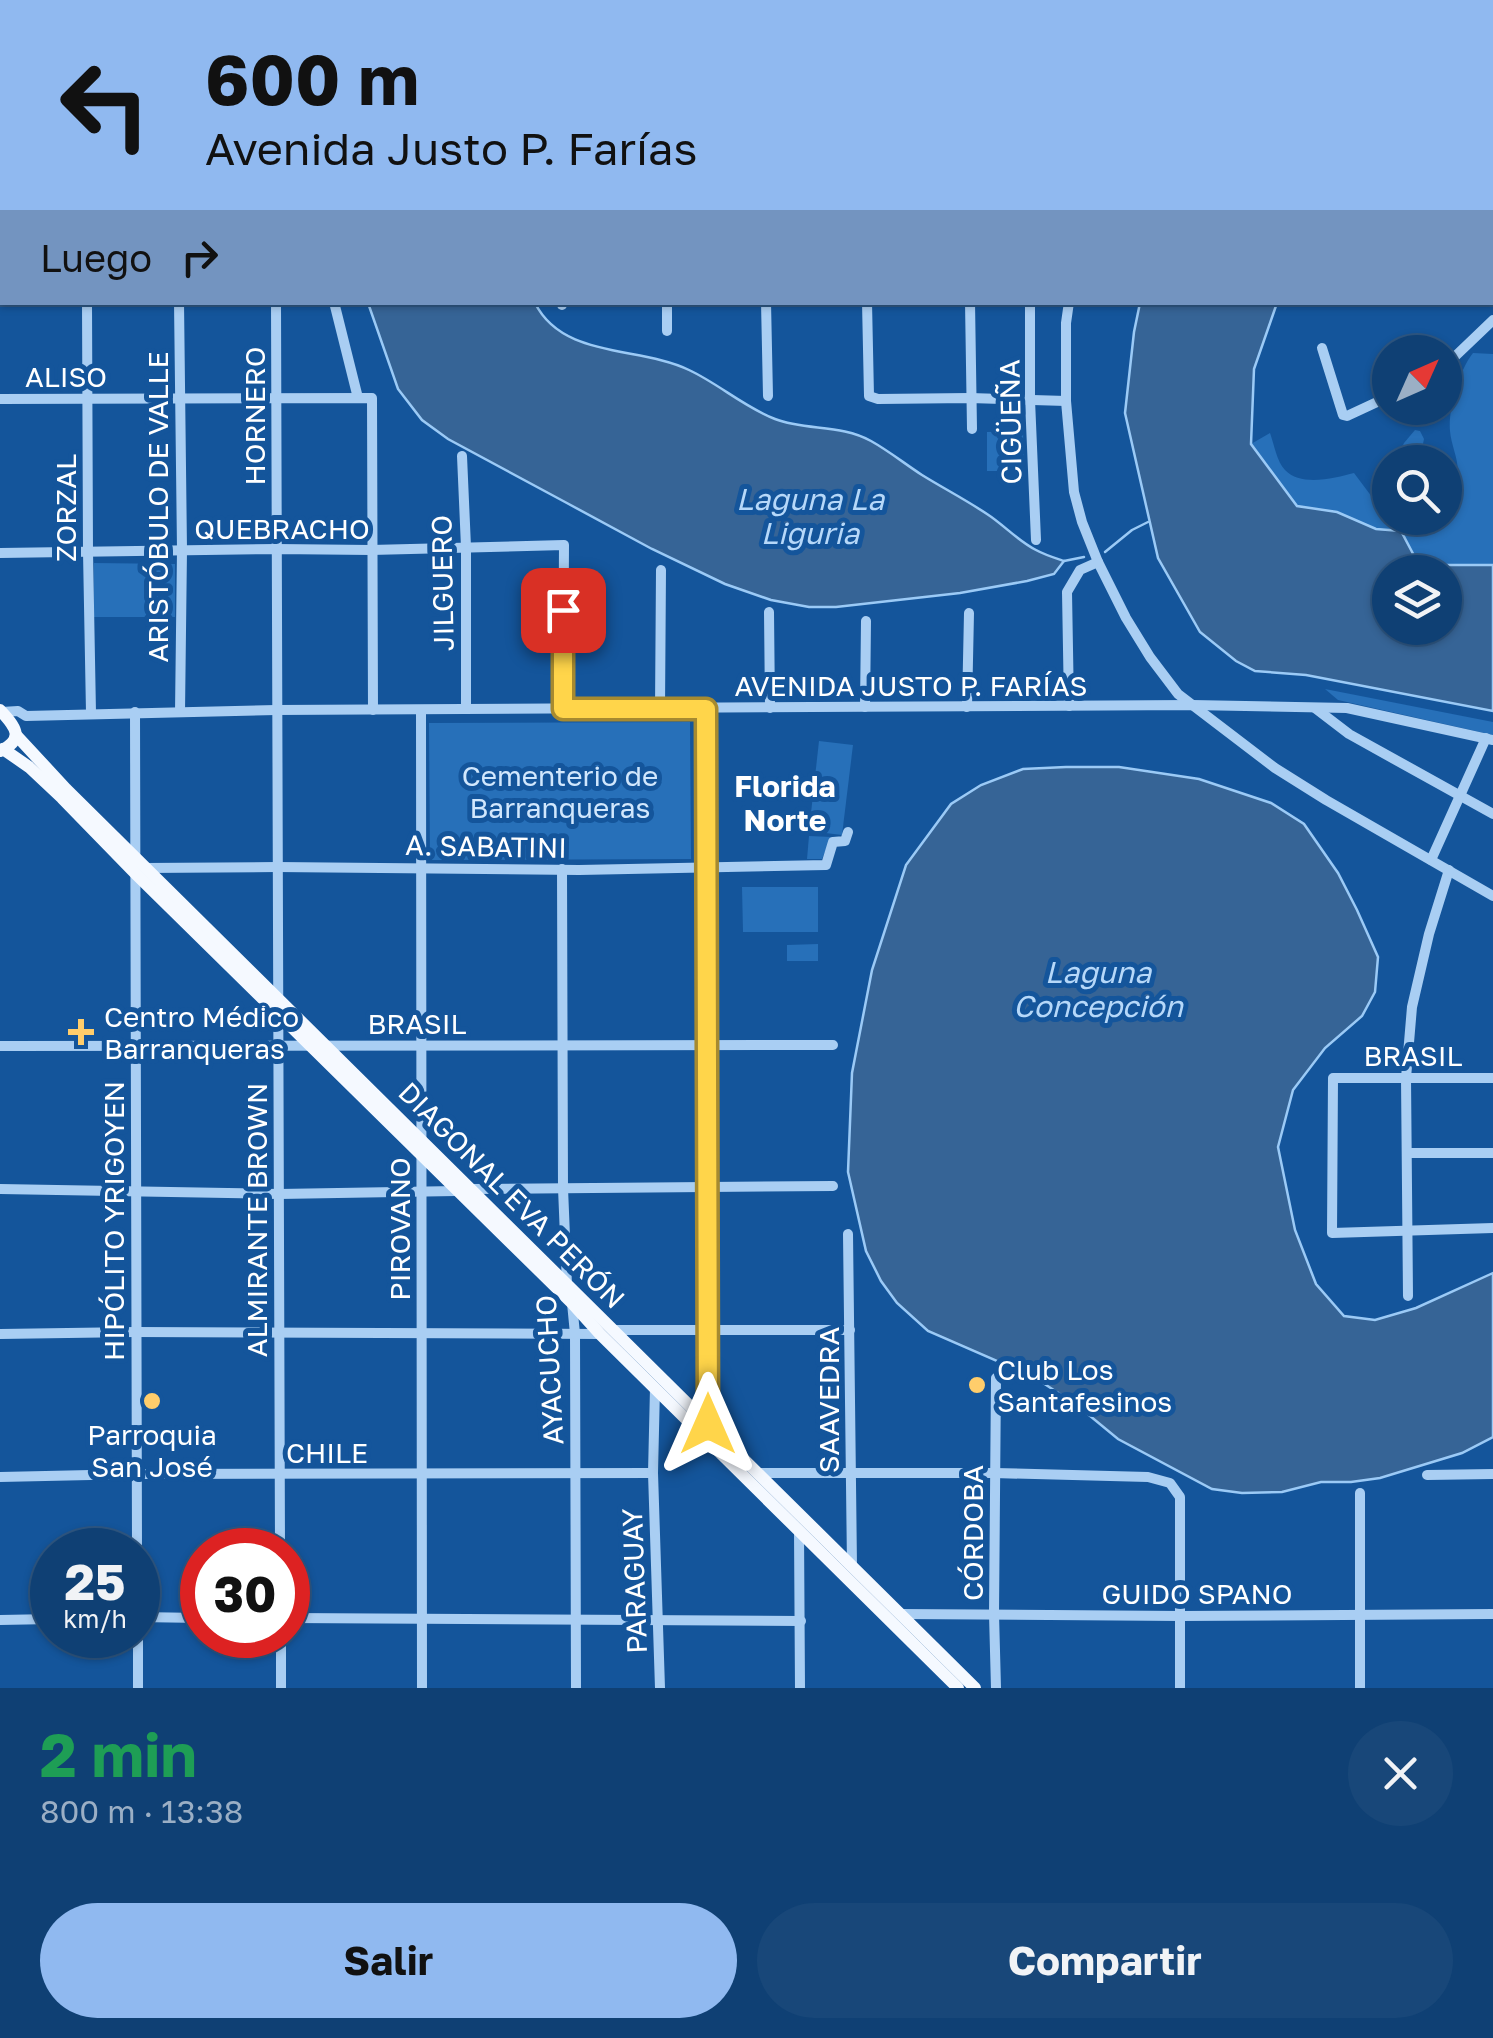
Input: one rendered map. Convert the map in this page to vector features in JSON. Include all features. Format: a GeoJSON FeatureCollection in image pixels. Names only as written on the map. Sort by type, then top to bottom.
{"type":"FeatureCollection","features":[{"type":"Feature","properties":{"kind":"main road","name":"DIAGONAL EVA PERÓN"},"geometry":{"type":"LineString","coordinates":[[1,711],[66,790],[134,857],[140,871]]}},
{"type":"Feature","properties":{"kind":"main road"},"geometry":{"type":"LineString","coordinates":[[2,750],[12,743],[16,732]]}},
{"type":"Feature","properties":{"kind":"main road","name":"DIAGONAL EVA PERÓN"},"geometry":{"type":"LineString","coordinates":[[2,750],[62,798],[422,1141],[463,1190],[572,1302],[708,1424],[974,1688]]}},
{"type":"Feature","properties":{"kind":"main road","name":"DIAGONAL EVA PERÓN"},"geometry":{"type":"LineString","coordinates":[[318,1046],[421,1156],[567,1285],[655,1387],[958,1688]]}},
{"type":"Feature","properties":{"kind":"street","name":"ZORZAL"},"geometry":{"type":"LineString","coordinates":[[87,305],[91,713]]}},
{"type":"Feature","properties":{"kind":"street","name":"ARISTÓBULO DE VALLE"},"geometry":{"type":"LineString","coordinates":[[179,305],[180,712]]}},
{"type":"Feature","properties":{"kind":"street","name":"HORNERO"},"geometry":{"type":"LineString","coordinates":[[276,305],[276,710]]}},
{"type":"Feature","properties":{"kind":"street"},"geometry":{"type":"LineString","coordinates":[[335,305],[358,398]]}},
{"type":"Feature","properties":{"kind":"street"},"geometry":{"type":"LineString","coordinates":[[667,305],[667,331]]}},
{"type":"Feature","properties":{"kind":"street"},"geometry":{"type":"LineString","coordinates":[[766,305],[768,396]]}},
{"type":"Feature","properties":{"kind":"street"},"geometry":{"type":"LineString","coordinates":[[868,305],[869,396],[1066,401]]}},
{"type":"Feature","properties":{"kind":"street"},"geometry":{"type":"LineString","coordinates":[[970,305],[972,429]]}},
{"type":"Feature","properties":{"kind":"street","name":"CIGÜEÑA"},"geometry":{"type":"LineString","coordinates":[[1030,305],[1036,540]]}},
{"type":"Feature","properties":{"kind":"street"},"geometry":{"type":"LineString","coordinates":[[1069,305],[1066,401],[1074,492],[1098,562],[1150,657],[1178,694],[1275,768],[1493,896]]}},
{"type":"Feature","properties":{"kind":"street"},"geometry":{"type":"LineString","coordinates":[[1462,350],[1493,320]]}},
{"type":"Feature","properties":{"kind":"street"},"geometry":{"type":"LineString","coordinates":[[1322,348],[1343,414],[1348,416],[1372,405]]}},
{"type":"Feature","properties":{"kind":"street","name":"ALISO"},"geometry":{"type":"LineString","coordinates":[[0,398],[372,398],[371,550]]}},
{"type":"Feature","properties":{"kind":"street","name":"JILGUERO"},"geometry":{"type":"LineString","coordinates":[[462,456],[466,709]]}},
{"type":"Feature","properties":{"kind":"street","name":"QUEBRACHO"},"geometry":{"type":"LineString","coordinates":[[0,553],[564,544],[563,709]]}},
{"type":"Feature","properties":{"kind":"street"},"geometry":{"type":"LineString","coordinates":[[371,550],[373,710]]}},
{"type":"Feature","properties":{"kind":"street"},"geometry":{"type":"LineString","coordinates":[[1069,706],[1067,592],[1080,570],[1098,562]]}},
{"type":"Feature","properties":{"kind":"street"},"geometry":{"type":"LineString","coordinates":[[660,708],[661,570]]}},
{"type":"Feature","properties":{"kind":"street"},"geometry":{"type":"LineString","coordinates":[[769,612],[770,708]]}},
{"type":"Feature","properties":{"kind":"street"},"geometry":{"type":"LineString","coordinates":[[967,707],[968,613]]}},
{"type":"Feature","properties":{"kind":"street"},"geometry":{"type":"LineString","coordinates":[[864,707],[866,621]]}},
{"type":"Feature","properties":{"kind":"street"},"geometry":{"type":"LineString","coordinates":[[1315,708],[1349,734],[1493,814]]}},
{"type":"Feature","properties":{"kind":"street","name":"AVENIDA JUSTO P. FARÍAS"},"geometry":{"type":"LineString","coordinates":[[1,711],[26,716],[276,710],[1347,708],[1489,739]]}},
{"type":"Feature","properties":{"kind":"street"},"geometry":{"type":"LineString","coordinates":[[706,709],[708,1424]]}},
{"type":"Feature","properties":{"kind":"street","name":"ALMIRANTE BROWN"},"geometry":{"type":"LineString","coordinates":[[276,710],[280,1528]]}},
{"type":"Feature","properties":{"kind":"street","name":"PIROVANO"},"geometry":{"type":"LineString","coordinates":[[421,710],[422,1688]]}},
{"type":"Feature","properties":{"kind":"street"},"geometry":{"type":"LineString","coordinates":[[134,857],[135,712]]}},
{"type":"Feature","properties":{"kind":"street"},"geometry":{"type":"LineString","coordinates":[[16,732],[26,716]]}},
{"type":"Feature","properties":{"kind":"street"},"geometry":{"type":"LineString","coordinates":[[1431,860],[1489,739]]}},
{"type":"Feature","properties":{"kind":"street","name":"A. SABATINI"},"geometry":{"type":"LineString","coordinates":[[140,871],[277,867],[826,866],[833,842],[844,841],[848,832]]}},
{"type":"Feature","properties":{"kind":"street","name":"AYACUCHO"},"geometry":{"type":"LineString","coordinates":[[562,869],[563,1188],[567,1285],[575,1334],[576,1688]]}},
{"type":"Feature","properties":{"kind":"street"},"geometry":{"type":"LineString","coordinates":[[1408,1296],[1406,1078],[1412,1007],[1428,934],[1449,870]]}},
{"type":"Feature","properties":{"kind":"street","name":"HIPÓLITO YRIGOYEN"},"geometry":{"type":"LineString","coordinates":[[137,1528],[135,1046],[140,871]]}},
{"type":"Feature","properties":{"kind":"street","name":"BRASIL"},"geometry":{"type":"LineString","coordinates":[[0,1046],[834,1044]]}},
{"type":"Feature","properties":{"kind":"street","name":"BRASIL"},"geometry":{"type":"LineString","coordinates":[[1407,1230],[1332,1233],[1334,1078],[1493,1078]]}},
{"type":"Feature","properties":{"kind":"street"},"geometry":{"type":"LineString","coordinates":[[1407,1153],[1493,1153]]}},
{"type":"Feature","properties":{"kind":"street"},"geometry":{"type":"LineString","coordinates":[[0,1189],[278,1194],[833,1186]]}},
{"type":"Feature","properties":{"kind":"street"},"geometry":{"type":"LineString","coordinates":[[1407,1230],[1493,1228]]}},
{"type":"Feature","properties":{"kind":"street","name":"SAAVEDRA"},"geometry":{"type":"LineString","coordinates":[[848,1234],[852,1566]]}},
{"type":"Feature","properties":{"kind":"street"},"geometry":{"type":"LineString","coordinates":[[0,1334],[850,1330]]}},
{"type":"Feature","properties":{"kind":"street","name":"CÓRDOBA"},"geometry":{"type":"LineString","coordinates":[[996,1378],[996,1688]]}},
{"type":"Feature","properties":{"kind":"street","name":"PARAGUAY"},"geometry":{"type":"LineString","coordinates":[[655,1387],[653,1474],[660,1688]]}},
{"type":"Feature","properties":{"kind":"street"},"geometry":{"type":"LineString","coordinates":[[758,1474],[994,1473],[1148,1477],[1170,1484],[1180,1497],[1180,1688]]}},
{"type":"Feature","properties":{"kind":"street","name":"CHILE"},"geometry":{"type":"LineString","coordinates":[[0,1477],[653,1474]]}},
{"type":"Feature","properties":{"kind":"street"},"geometry":{"type":"LineString","coordinates":[[1427,1476],[1493,1474]]}},
{"type":"Feature","properties":{"kind":"street"},"geometry":{"type":"LineString","coordinates":[[1360,1493],[1360,1688]]}},
{"type":"Feature","properties":{"kind":"street"},"geometry":{"type":"LineString","coordinates":[[799,1530],[800,1688]]}},
{"type":"Feature","properties":{"kind":"street","name":"GUIDO SPANO"},"geometry":{"type":"LineString","coordinates":[[900,1614],[1493,1614]]}},
{"type":"Feature","properties":{"kind":"street"},"geometry":{"type":"LineString","coordinates":[[310,1618],[801,1622]]}},
{"type":"Feature","properties":{"kind":"street"},"geometry":{"type":"LineString","coordinates":[[0,1620],[30,1619]]}},
{"type":"Feature","properties":{"kind":"street"},"geometry":{"type":"LineString","coordinates":[[138,1658],[138,1688]]}},
{"type":"Feature","properties":{"kind":"street"},"geometry":{"type":"LineString","coordinates":[[281,1658],[281,1688]]}},
{"type":"Feature","properties":{"kind":"green space"},"geometry":{"type":"Polygon","coordinates":[[[1473,353],[1493,354],[1493,565],[1462,565],[1462,555],[1414,555],[1403,535],[1462,535],[1462,445],[1453,445],[1450,431],[1450,425],[1462,425],[1462,373],[1473,353]]]}},
{"type":"Feature","properties":{"kind":"green space"},"geometry":{"type":"Polygon","coordinates":[[[1415,430],[1424,439],[1423,445],[1404,443],[1415,430]]]}},
{"type":"Feature","properties":{"kind":"green space"},"geometry":{"type":"Polygon","coordinates":[[[1023,431],[1024,471],[987,471],[987,432],[1023,431]]]}},
{"type":"Feature","properties":{"kind":"green space"},"geometry":{"type":"Polygon","coordinates":[[[1270,433],[1282,467],[1300,478],[1318,480],[1354,473],[1372,497],[1372,527],[1337,512],[1297,506],[1251,444],[1270,433]]]}},
{"type":"Feature","properties":{"kind":"green space"},"geometry":{"type":"Polygon","coordinates":[[[94,563],[175,564],[175,617],[94,617],[94,563]]]}},
{"type":"Feature","properties":{"kind":"green space"},"geometry":{"type":"Polygon","coordinates":[[[1325,689],[1493,722],[1493,735],[1338,700],[1325,689]]]}},
{"type":"Feature","properties":{"kind":"green space","name":"Cementerio de Barranqueras"},"geometry":{"type":"Polygon","coordinates":[[[690,722],[691,859],[430,860],[429,723],[690,722]]]}},
{"type":"Feature","properties":{"kind":"green space"},"geometry":{"type":"Polygon","coordinates":[[[819,741],[853,745],[842,835],[809,831],[819,741]]]}},
{"type":"Feature","properties":{"kind":"green space"},"geometry":{"type":"Polygon","coordinates":[[[809,836],[831,837],[822,859],[807,859],[809,836]]]}},
{"type":"Feature","properties":{"kind":"green space"},"geometry":{"type":"Polygon","coordinates":[[[742,887],[818,887],[818,932],[743,932],[742,887]]]}},
{"type":"Feature","properties":{"kind":"green space"},"geometry":{"type":"Polygon","coordinates":[[[818,944],[818,961],[787,961],[787,945],[818,944]]]}},
{"type":"Feature","properties":{"kind":"water","name":"Laguna La Liguria"},"geometry":{"type":"Polygon","coordinates":[[[369,305],[536,305],[564,334],[583,342],[689,370],[775,419],[848,432],[871,441],[987,514],[1029,546],[1064,561],[1054,574],[960,593],[836,607],[771,600],[725,584],[652,549],[448,439],[422,420],[398,389],[369,305]]]}},
{"type":"Feature","properties":{"kind":"water"},"geometry":{"type":"Polygon","coordinates":[[[1140,305],[1276,305],[1254,369],[1251,444],[1297,506],[1337,512],[1372,527],[1372,535],[1403,535],[1414,555],[1372,555],[1372,645],[1462,645],[1462,565],[1493,565],[1493,711],[1306,675],[1255,671],[1200,632],[1158,558],[1125,413],[1140,305]]]}},
{"type":"Feature","properties":{"kind":"water","name":"Laguna Concepción"},"geometry":{"type":"Polygon","coordinates":[[[1119,767],[1199,779],[1271,803],[1304,824],[1338,873],[1378,957],[1375,992],[1362,1016],[1325,1048],[1293,1090],[1278,1147],[1295,1230],[1316,1284],[1344,1316],[1375,1320],[1416,1308],[1493,1273],[1493,1437],[1462,1453],[1380,1478],[1321,1482],[1282,1492],[1212,1489],[1118,1439],[1034,1377],[928,1331],[897,1303],[881,1281],[866,1251],[848,1172],[852,1073],[872,970],[906,865],[951,804],[981,785],[1023,769],[1119,767]]]}},
{"type":"Feature","properties":{"kind":"waterway"},"geometry":{"type":"LineString","coordinates":[[1105,552],[1148,522]]}},
{"type":"Feature","properties":{"kind":"waterway"},"geometry":{"type":"LineString","coordinates":[[1064,561],[1084,557]]}},
{"type":"Feature","properties":{"kind":"place","name":"Centro Médico Barranqueras"},"geometry":{"type":"Point","coordinates":[81,1032]}},
{"type":"Feature","properties":{"kind":"place","name":"Club Los Santafesinos"},"geometry":{"type":"Point","coordinates":[977,1385]}},
{"type":"Feature","properties":{"kind":"place","name":"Parroquia San José"},"geometry":{"type":"Point","coordinates":[152,1401]}},
{"type":"Feature","properties":{"kind":"district","name":"Florida Norte"},"geometry":{"type":"Point","coordinates":[785,803]}},
{"type":"Feature","properties":{"kind":"route"},"geometry":{"type":"LineString","coordinates":[[563,610],[563,709],[706,709],[708,1424]]}}]}
